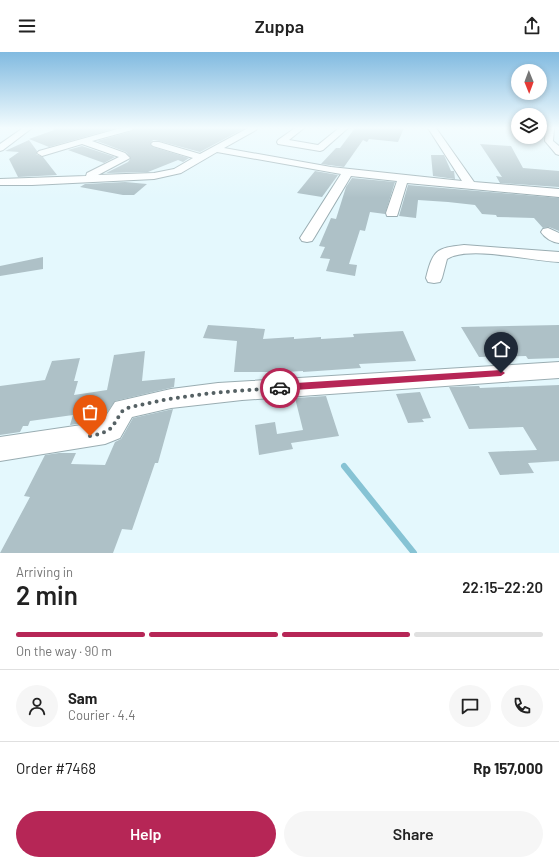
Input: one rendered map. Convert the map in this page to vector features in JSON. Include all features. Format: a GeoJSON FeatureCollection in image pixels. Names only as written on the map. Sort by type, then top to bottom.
{"type":"FeatureCollection","features":[{"type":"Feature","properties":{"kind":"street"},"geometry":{"type":"LineString","coordinates":[[42,153],[47,151]]}},
{"type":"Feature","properties":{"kind":"street"},"geometry":{"type":"LineString","coordinates":[[83,179],[125,158],[122,155],[112,151]]}},
{"type":"Feature","properties":{"kind":"street"},"geometry":{"type":"LineString","coordinates":[[181,151],[200,157]]}},
{"type":"Feature","properties":{"kind":"street"},"geometry":{"type":"LineString","coordinates":[[0,182],[169,174],[183,168],[211,151]]}},
{"type":"Feature","properties":{"kind":"street"},"geometry":{"type":"LineString","coordinates":[[228,151],[276,161],[403,179],[559,193]]}},
{"type":"Feature","properties":{"kind":"street"},"geometry":{"type":"LineString","coordinates":[[448,151],[470,185]]}},
{"type":"Feature","properties":{"kind":"street"},"geometry":{"type":"LineString","coordinates":[[307,238],[348,172]]}},
{"type":"Feature","properties":{"kind":"street"},"geometry":{"type":"LineString","coordinates":[[392,213],[403,179]]}},
{"type":"Feature","properties":{"kind":"street"},"geometry":{"type":"LineString","coordinates":[[434,278],[437,261],[444,254],[453,251],[494,251],[559,257]]}},
{"type":"Feature","properties":{"kind":"street"},"geometry":{"type":"LineString","coordinates":[[0,449],[105,433],[111,430],[124,409],[145,403],[198,394],[472,374],[559,370]]}},
{"type":"Feature","properties":{"kind":"building"},"geometry":{"type":"Polygon","coordinates":[[[10,151],[37,151],[36,154],[43,157],[57,175],[18,177],[9,159],[19,152],[10,151]]]}},
{"type":"Feature","properties":{"kind":"building"},"geometry":{"type":"Polygon","coordinates":[[[72,151],[98,151],[115,157],[104,163],[72,151]]]}},
{"type":"Feature","properties":{"kind":"building"},"geometry":{"type":"Polygon","coordinates":[[[124,151],[167,151],[189,158],[183,162],[178,160],[148,172],[106,173],[128,162],[131,158],[124,151]]]}},
{"type":"Feature","properties":{"kind":"building"},"geometry":{"type":"Polygon","coordinates":[[[333,151],[355,151],[344,167],[321,164],[333,151]]]}},
{"type":"Feature","properties":{"kind":"building"},"geometry":{"type":"Polygon","coordinates":[[[485,151],[514,151],[523,168],[559,171],[559,187],[500,183],[496,176],[502,177],[485,151]]]}},
{"type":"Feature","properties":{"kind":"building"},"geometry":{"type":"Polygon","coordinates":[[[431,155],[444,155],[451,171],[454,171],[455,179],[433,176],[431,155]]]}},
{"type":"Feature","properties":{"kind":"building"},"geometry":{"type":"Polygon","coordinates":[[[315,171],[338,175],[322,197],[297,193],[315,171]]]}},
{"type":"Feature","properties":{"kind":"building"},"geometry":{"type":"Polygon","coordinates":[[[352,178],[395,182],[385,214],[370,212],[365,231],[360,230],[349,264],[357,265],[355,276],[326,271],[330,259],[320,258],[325,247],[319,246],[331,218],[336,219],[346,187],[352,178]]]}},
{"type":"Feature","properties":{"kind":"building"},"geometry":{"type":"Polygon","coordinates":[[[125,182],[147,184],[134,195],[123,195],[80,187],[85,184],[125,182]]]}},
{"type":"Feature","properties":{"kind":"building"},"geometry":{"type":"Polygon","coordinates":[[[408,185],[559,198],[559,231],[549,227],[543,228],[534,218],[497,217],[496,215],[482,214],[475,205],[448,202],[418,200],[416,218],[399,216],[408,185]]]}},
{"type":"Feature","properties":{"kind":"building"},"geometry":{"type":"Polygon","coordinates":[[[43,257],[43,269],[0,276],[0,266],[43,257]]]}},
{"type":"Feature","properties":{"kind":"building"},"geometry":{"type":"Polygon","coordinates":[[[208,325],[265,329],[263,339],[321,337],[321,339],[354,337],[353,334],[403,331],[416,361],[359,364],[361,368],[303,372],[234,372],[237,341],[203,338],[208,325]]]}},
{"type":"Feature","properties":{"kind":"building"},"geometry":{"type":"Polygon","coordinates":[[[559,325],[559,358],[528,359],[526,356],[479,357],[461,327],[559,325]]]}},
{"type":"Feature","properties":{"kind":"building"},"geometry":{"type":"Polygon","coordinates":[[[145,351],[142,381],[175,378],[174,387],[115,401],[101,421],[70,425],[73,415],[30,421],[28,426],[23,426],[20,432],[0,435],[0,386],[45,380],[52,361],[80,358],[74,381],[78,381],[74,395],[107,390],[114,355],[145,351]]]}},
{"type":"Feature","properties":{"kind":"building"},"geometry":{"type":"Polygon","coordinates":[[[559,385],[559,461],[528,463],[534,473],[500,475],[488,452],[537,450],[523,427],[469,429],[449,387],[479,386],[480,388],[559,385]]]}},
{"type":"Feature","properties":{"kind":"building"},"geometry":{"type":"Polygon","coordinates":[[[420,392],[431,418],[422,419],[424,422],[408,423],[396,394],[420,392]]]}},
{"type":"Feature","properties":{"kind":"building"},"geometry":{"type":"Polygon","coordinates":[[[326,396],[339,436],[291,443],[293,449],[259,455],[255,425],[275,422],[277,434],[303,430],[295,398],[326,396]]]}},
{"type":"Feature","properties":{"kind":"building"},"geometry":{"type":"Polygon","coordinates":[[[173,409],[158,463],[155,463],[132,530],[122,529],[113,553],[0,553],[30,497],[24,496],[45,455],[76,453],[71,464],[105,465],[115,442],[121,439],[133,418],[173,409]]]}},
{"type":"Feature","properties":{"kind":"waterway"},"geometry":{"type":"LineString","coordinates":[[344,466],[414,553]]}},
{"type":"Feature","properties":{"kind":"way so far"},"geometry":{"type":"LineString","coordinates":[[90,436],[105,433],[111,430],[124,409],[145,403],[198,394],[280,388]]}},
{"type":"Feature","properties":{"kind":"route"},"geometry":{"type":"LineString","coordinates":[[280,388],[501,373]]}}]}
